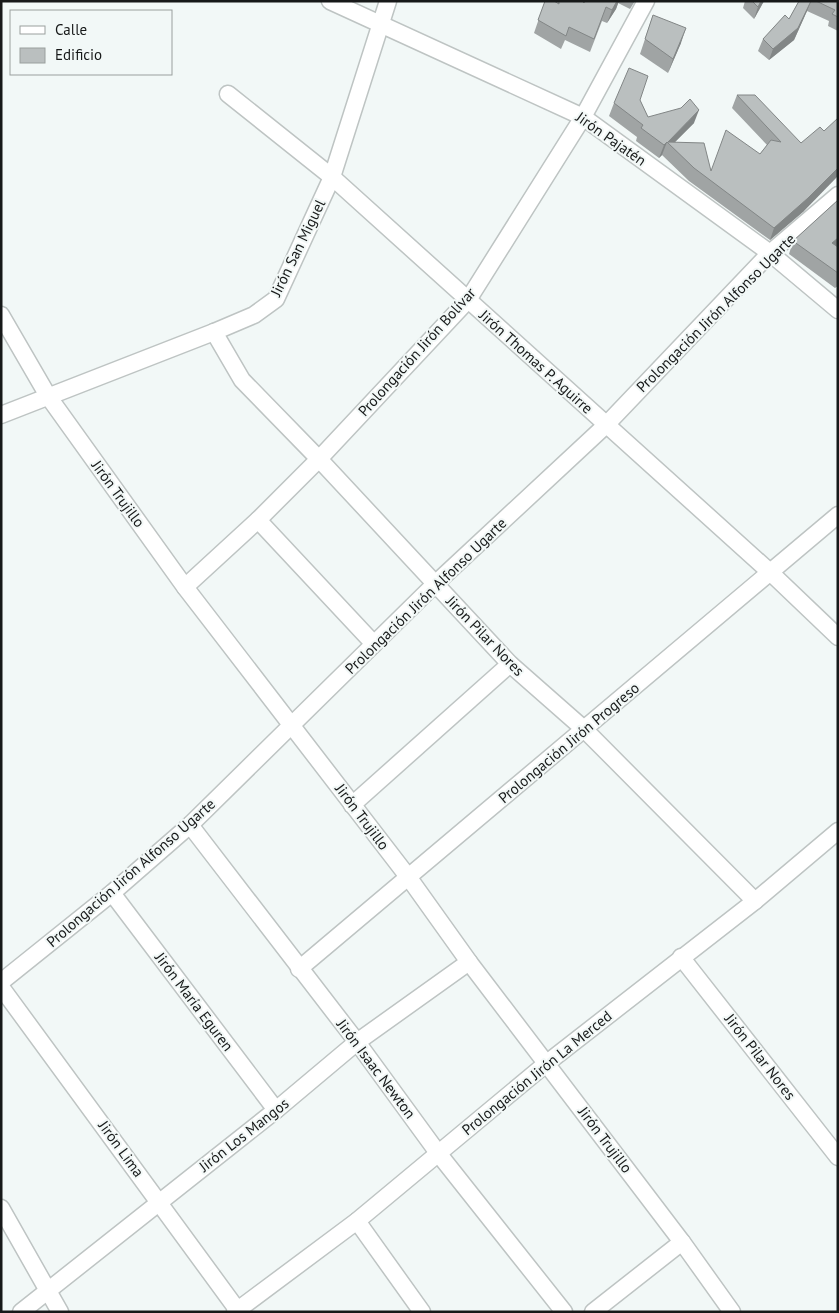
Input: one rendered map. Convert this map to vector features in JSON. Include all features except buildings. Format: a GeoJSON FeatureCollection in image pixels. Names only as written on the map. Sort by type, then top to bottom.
{"type":"FeatureCollection","features":[{"type":"Feature","properties":{"kind":"street","name":"Jirón Pajatén"},"geometry":{"type":"LineString","coordinates":[[330,1],[582,116],[770,253],[838,310]]}},
{"type":"Feature","properties":{"kind":"street","name":"Jirón San Miguel"},"geometry":{"type":"LineString","coordinates":[[1,415],[214,332],[254,315],[276,299],[332,177],[388,1]]}},
{"type":"Feature","properties":{"kind":"street","name":"Prolongación Jirón Bolívar"},"geometry":{"type":"LineString","coordinates":[[185,587],[258,520],[319,459],[468,300],[582,116],[646,1]]}},
{"type":"Feature","properties":{"kind":"street","name":"Jirón Thomas P. Aguirre"},"geometry":{"type":"LineString","coordinates":[[228,94],[332,177],[771,573],[838,637]]}},
{"type":"Feature","properties":{"kind":"street","name":"Prolongación Jirón Alfonso Ugarte"},"geometry":{"type":"LineString","coordinates":[[1,982],[112,893],[190,825],[436,584],[606,425],[770,253],[838,195]]}},
{"type":"Feature","properties":{"kind":"street","name":"Jirón Trujillo"},"geometry":{"type":"LineString","coordinates":[[1,315],[48,396],[185,587],[409,878],[469,962],[682,1242],[732,1312]]}},
{"type":"Feature","properties":{"kind":"street","name":"Jirón Pilar Nores"},"geometry":{"type":"LineString","coordinates":[[214,332],[242,380],[319,459],[510,664],[585,730],[755,901]]}},
{"type":"Feature","properties":{"kind":"street","name":"Prolongación Jirón Progreso"},"geometry":{"type":"LineString","coordinates":[[299,969],[838,515]]}},
{"type":"Feature","properties":{"kind":"street"},"geometry":{"type":"LineString","coordinates":[[258,520],[374,644]]}},
{"type":"Feature","properties":{"kind":"street"},"geometry":{"type":"LineString","coordinates":[[352,805],[510,664]]}},
{"type":"Feature","properties":{"kind":"street","name":"Jirón Isaac Newton"},"geometry":{"type":"LineString","coordinates":[[190,825],[357,1042],[438,1153],[564,1312]]}},
{"type":"Feature","properties":{"kind":"street","name":"Prolongación Jirón La Merced"},"geometry":{"type":"LineString","coordinates":[[237,1311],[357,1221],[547,1063],[755,901],[838,831]]}},
{"type":"Feature","properties":{"kind":"street","name":"Jirón María Eguren"},"geometry":{"type":"LineString","coordinates":[[112,893],[276,1110]]}},
{"type":"Feature","properties":{"kind":"street","name":"Jirón Pilar Nores"},"geometry":{"type":"LineString","coordinates":[[681,957],[838,1157]]}},
{"type":"Feature","properties":{"kind":"street","name":"Jirón Los Mangos"},"geometry":{"type":"LineString","coordinates":[[21,1312],[276,1110],[357,1042],[469,962]]}},
{"type":"Feature","properties":{"kind":"street","name":"Jirón Lima"},"geometry":{"type":"LineString","coordinates":[[1,987],[160,1201],[237,1311]]}},
{"type":"Feature","properties":{"kind":"street"},"geometry":{"type":"LineString","coordinates":[[1,1208],[60,1312]]}},
{"type":"Feature","properties":{"kind":"street"},"geometry":{"type":"LineString","coordinates":[[357,1221],[422,1312]]}},
{"type":"Feature","properties":{"kind":"street"},"geometry":{"type":"LineString","coordinates":[[593,1312],[682,1242]]}}]}
